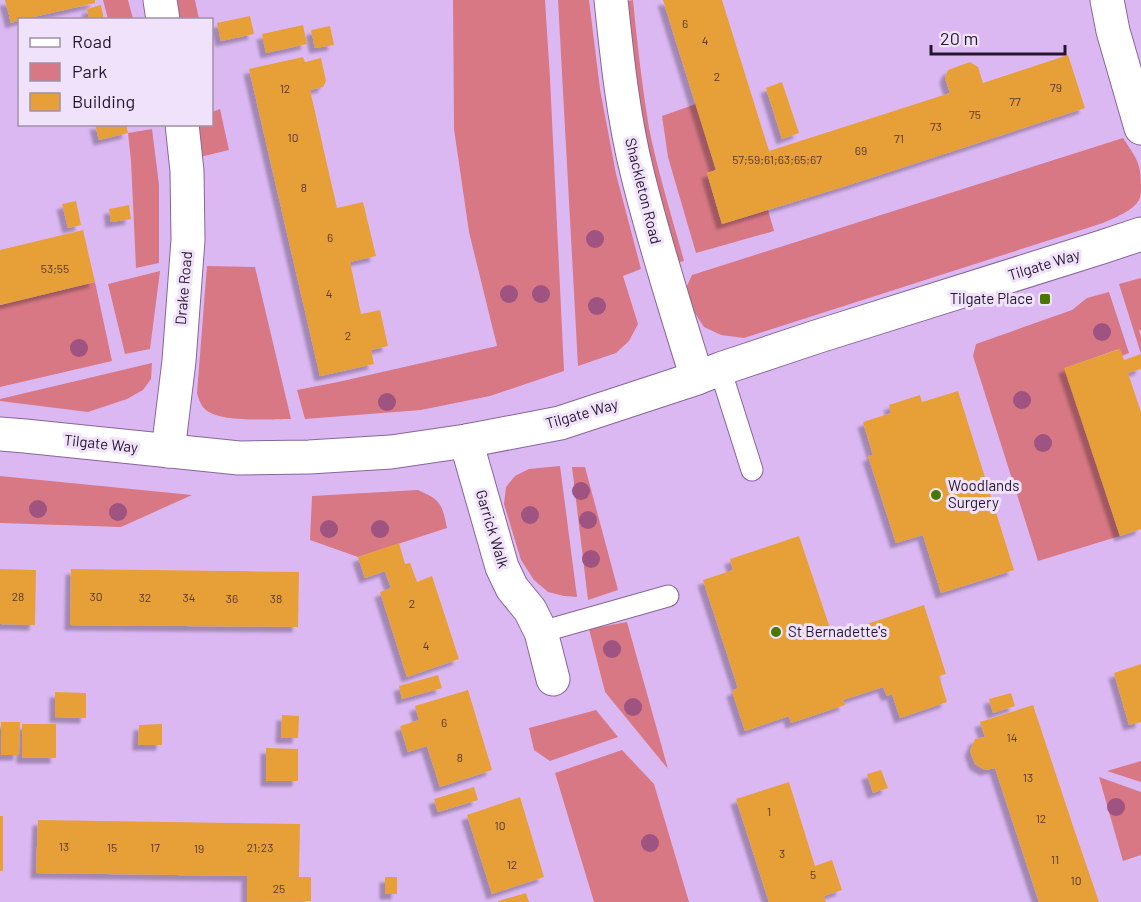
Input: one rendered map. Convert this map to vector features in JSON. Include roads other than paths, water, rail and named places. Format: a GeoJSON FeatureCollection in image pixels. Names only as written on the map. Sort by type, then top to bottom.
{"type":"FeatureCollection","features":[{"type":"Feature","properties":{"kind":"street"},"geometry":{"type":"LineString","coordinates":[[160,0],[164,18]]}},
{"type":"Feature","properties":{"kind":"street","name":"Shackleton Road"},"geometry":{"type":"LineString","coordinates":[[611,0],[623,104],[636,170],[664,274],[709,374]]}},
{"type":"Feature","properties":{"kind":"street"},"geometry":{"type":"LineString","coordinates":[[1107,0],[1113,31],[1141,128]]}},
{"type":"Feature","properties":{"kind":"street","name":"Drake Road"},"geometry":{"type":"LineString","coordinates":[[168,451],[188,240],[187,171],[182,126]]}},
{"type":"Feature","properties":{"kind":"street","name":"Tilgate Way"},"geometry":{"type":"LineString","coordinates":[[0,434],[239,458],[391,452],[466,441],[560,423],[1141,234]]}},
{"type":"Feature","properties":{"kind":"street","name":"Garrick Walk"},"geometry":{"type":"LineString","coordinates":[[466,441],[502,567],[512,588],[530,610],[541,632],[553,679]]}},
{"type":"Feature","properties":{"kind":"lane"},"geometry":{"type":"LineString","coordinates":[[709,374],[752,470]]}},
{"type":"Feature","properties":{"kind":"lane"},"geometry":{"type":"LineString","coordinates":[[541,632],[668,596]]}},
{"type":"Feature","properties":{"kind":"place","name":"Tilgate Place"},"geometry":{"type":"Point","coordinates":[1045,299]}},
{"type":"Feature","properties":{"kind":"place","name":"Woodlands Surgery"},"geometry":{"type":"Point","coordinates":[936,495]}},
{"type":"Feature","properties":{"kind":"place","name":"St Bernadette's"},"geometry":{"type":"Point","coordinates":[776,632]}}]}
